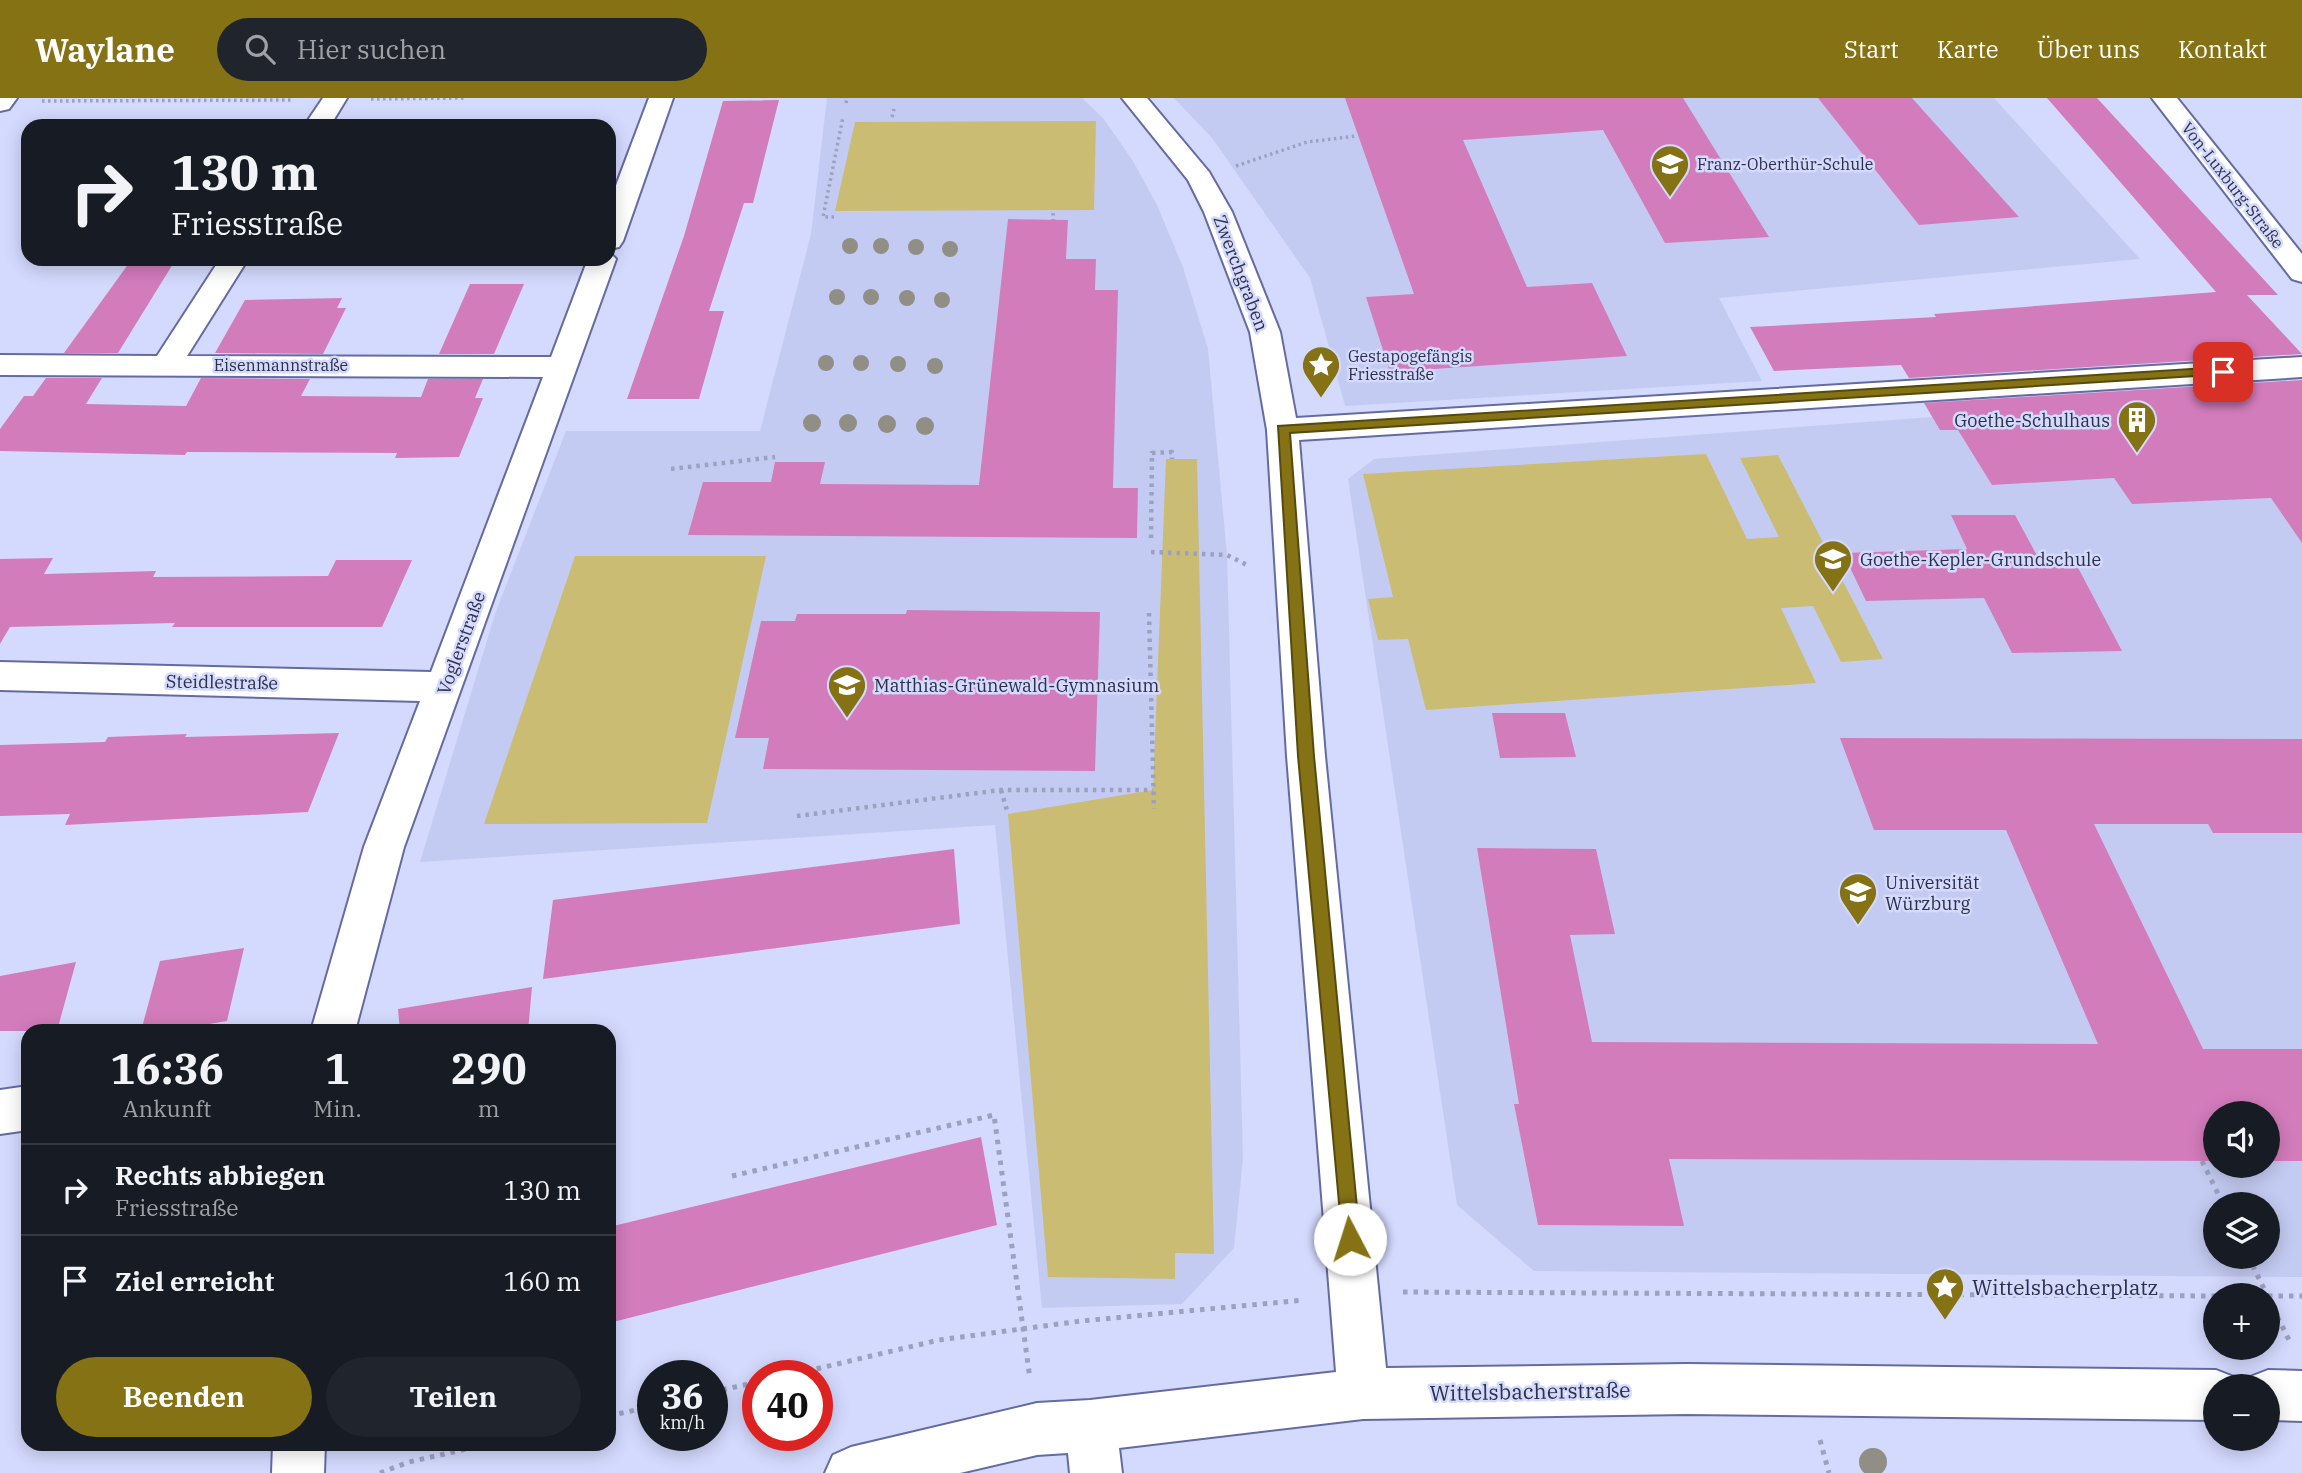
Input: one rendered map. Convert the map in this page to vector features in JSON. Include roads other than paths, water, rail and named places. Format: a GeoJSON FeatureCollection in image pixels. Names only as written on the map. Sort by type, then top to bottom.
{"type":"FeatureCollection","features":[{"type":"Feature","properties":{"kind":"street"},"geometry":{"type":"LineString","coordinates":[[616,222],[661,98]]}},
{"type":"Feature","properties":{"kind":"street","name":"Zwerchgraben"},"geometry":{"type":"LineString","coordinates":[[1134,98],[1200,178],[1245,274],[1265,332],[1283,429],[1306,756],[1363,1394]]}},
{"type":"Feature","properties":{"kind":"street","name":"Von-Luxburg-Straße"},"geometry":{"type":"LineString","coordinates":[[2164,98],[2302,272]]}},
{"type":"Feature","properties":{"kind":"street"},"geometry":{"type":"LineString","coordinates":[[321,119],[334,99]]}},
{"type":"Feature","properties":{"kind":"street"},"geometry":{"type":"LineString","coordinates":[[166,365],[230,266]]}},
{"type":"Feature","properties":{"kind":"street","name":"Voglerstraße"},"geometry":{"type":"LineString","coordinates":[[335,1024],[384,847],[599,266]]}},
{"type":"Feature","properties":{"kind":"street","name":"Eisenmannstraße"},"geometry":{"type":"LineString","coordinates":[[0,365],[563,367]]}},
{"type":"Feature","properties":{"kind":"street"},"geometry":{"type":"LineString","coordinates":[[1283,429],[2302,367]]}},
{"type":"Feature","properties":{"kind":"street","name":"Steidlestraße"},"geometry":{"type":"LineString","coordinates":[[0,676],[445,687]]}},
{"type":"Feature","properties":{"kind":"street"},"geometry":{"type":"LineString","coordinates":[[0,1112],[21,1109]]}},
{"type":"Feature","properties":{"kind":"street"},"geometry":{"type":"LineString","coordinates":[[2280,1387],[2299,1375]]}},
{"type":"Feature","properties":{"kind":"street","name":"Wittelsbacherstraße"},"geometry":{"type":"LineString","coordinates":[[851,1473],[1037,1429],[1093,1449],[1363,1394],[1686,1389],[2203,1395]]}},
{"type":"Feature","properties":{"kind":"street"},"geometry":{"type":"LineString","coordinates":[[298,1473],[299,1451]]}},
{"type":"Feature","properties":{"kind":"place","name":"Franz-Oberthür-Schule"},"geometry":{"type":"Point","coordinates":[1670,198]}},
{"type":"Feature","properties":{"kind":"place","name":"Gestapogefängis Friesstraße"},"geometry":{"type":"Point","coordinates":[1321,399]}},
{"type":"Feature","properties":{"kind":"place","name":"Goethe-Schulhaus"},"geometry":{"type":"Point","coordinates":[2137,454]}},
{"type":"Feature","properties":{"kind":"place","name":"Goethe-Kepler-Grundschule"},"geometry":{"type":"Point","coordinates":[1833,593]}},
{"type":"Feature","properties":{"kind":"place","name":"Matthias-Grünewald-Gymnasium"},"geometry":{"type":"Point","coordinates":[847,719]}},
{"type":"Feature","properties":{"kind":"place","name":"Universität Würzburg"},"geometry":{"type":"Point","coordinates":[1858,926]}},
{"type":"Feature","properties":{"kind":"place","name":"Wittelsbacherplatz"},"geometry":{"type":"Point","coordinates":[1945,1321]}}]}
